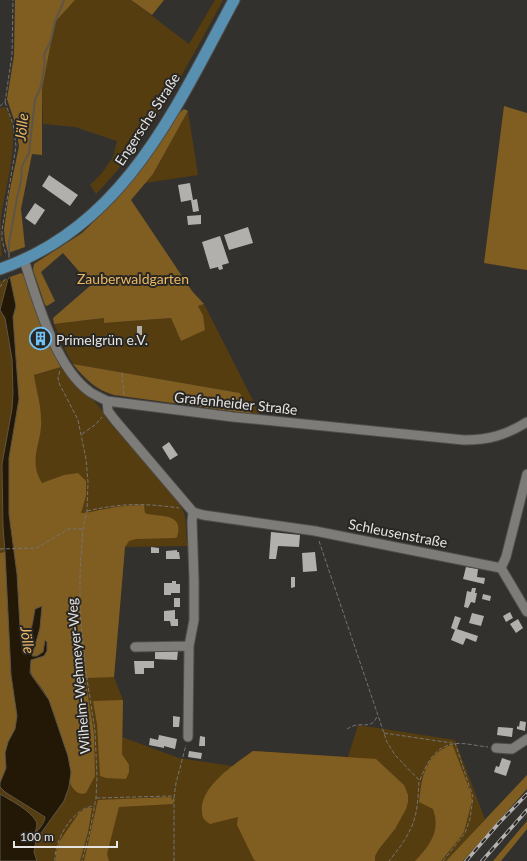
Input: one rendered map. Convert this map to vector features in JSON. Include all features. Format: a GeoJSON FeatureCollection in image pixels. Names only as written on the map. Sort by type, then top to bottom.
{"type":"FeatureCollection","features":[{"type":"Feature","properties":{"kind":"main road","name":"Engersche Straße"},"geometry":{"type":"LineString","coordinates":[[3,273],[58,241],[88,219],[111,198],[135,170],[180,101],[234,0]]}},
{"type":"Feature","properties":{"kind":"street","name":"Grafenheider Straße"},"geometry":{"type":"LineString","coordinates":[[24,260],[50,332],[65,364],[90,392],[106,401],[233,417],[464,440],[492,438],[517,428],[527,422]]}},
{"type":"Feature","properties":{"kind":"street"},"geometry":{"type":"LineString","coordinates":[[106,401],[108,411],[193,512],[194,620],[189,646],[188,737]]}},
{"type":"Feature","properties":{"kind":"street"},"geometry":{"type":"LineString","coordinates":[[527,474],[506,557],[501,568],[527,612]]}},
{"type":"Feature","properties":{"kind":"street","name":"Schleusenstraße"},"geometry":{"type":"LineString","coordinates":[[193,512],[203,515],[315,531],[501,568]]}},
{"type":"Feature","properties":{"kind":"street"},"geometry":{"type":"LineString","coordinates":[[135,647],[189,646]]}},
{"type":"Feature","properties":{"kind":"street"},"geometry":{"type":"LineString","coordinates":[[496,748],[512,749],[527,739]]}},
{"type":"Feature","properties":{"kind":"path"},"geometry":{"type":"LineString","coordinates":[[7,258],[2,240],[2,230],[16,146],[13,124],[5,102],[12,55],[13,0]]}},
{"type":"Feature","properties":{"kind":"path"},"geometry":{"type":"LineString","coordinates":[[0,106],[5,102]]}},
{"type":"Feature","properties":{"kind":"path"},"geometry":{"type":"LineString","coordinates":[[0,287],[3,273]]}},
{"type":"Feature","properties":{"kind":"path","name":"Wilhelm-Wehmeyer-Weg"},"geometry":{"type":"LineString","coordinates":[[65,364],[59,373],[58,378],[59,383],[78,420],[86,459],[88,482],[87,511],[83,529],[80,572],[80,612],[85,666],[95,732],[97,777],[96,798],[90,831],[82,861]]}},
{"type":"Feature","properties":{"kind":"path"},"geometry":{"type":"LineString","coordinates":[[122,372],[123,392],[126,404]]}},
{"type":"Feature","properties":{"kind":"path"},"geometry":{"type":"LineString","coordinates":[[81,434],[96,424],[108,411]]}},
{"type":"Feature","properties":{"kind":"path"},"geometry":{"type":"LineString","coordinates":[[87,511],[124,504],[141,504],[193,512]]}},
{"type":"Feature","properties":{"kind":"path"},"geometry":{"type":"LineString","coordinates":[[0,549],[37,548],[68,529],[83,529]]}},
{"type":"Feature","properties":{"kind":"path"},"geometry":{"type":"LineString","coordinates":[[315,531],[377,716],[390,748],[419,780]]}},
{"type":"Feature","properties":{"kind":"path"},"geometry":{"type":"LineString","coordinates":[[347,729],[355,725],[370,725],[374,722],[377,716]]}},
{"type":"Feature","properties":{"kind":"path"},"geometry":{"type":"LineString","coordinates":[[384,733],[496,748]]}},
{"type":"Feature","properties":{"kind":"path"},"geometry":{"type":"LineString","coordinates":[[174,861],[174,799],[176,783],[188,737]]}},
{"type":"Feature","properties":{"kind":"path"},"geometry":{"type":"LineString","coordinates":[[389,861],[411,829],[416,809],[419,780],[430,758],[443,748],[454,743]]}},
{"type":"Feature","properties":{"kind":"path"},"geometry":{"type":"LineString","coordinates":[[443,861],[462,838],[467,828],[470,819],[473,797],[454,743]]}},
{"type":"Feature","properties":{"kind":"path"},"geometry":{"type":"LineString","coordinates":[[96,798],[166,795],[171,796],[174,799]]}},
{"type":"Feature","properties":{"kind":"path"},"geometry":{"type":"LineString","coordinates":[[55,861],[56,848],[62,833],[78,812],[83,808],[94,806]]}},
{"type":"Feature","properties":{"kind":"shaded area"},"geometry":{"type":"Polygon","coordinates":[[[75,0],[131,0],[189,44],[215,0],[223,0],[166,102],[133,150],[96,194],[90,185],[102,173],[113,157],[117,141],[75,127],[43,124],[42,89],[55,22],[75,0]]]}},
{"type":"Feature","properties":{"kind":"shaded area"},"geometry":{"type":"Polygon","coordinates":[[[5,107],[10,117],[13,130],[13,145],[1,219],[2,256],[0,257],[0,108],[5,107]]]}},
{"type":"Feature","properties":{"kind":"shaded area"},"geometry":{"type":"Polygon","coordinates":[[[188,111],[198,175],[145,183],[153,174],[188,111]]]}},
{"type":"Feature","properties":{"kind":"shaded area"},"geometry":{"type":"Polygon","coordinates":[[[8,279],[0,310],[0,281],[8,279]]]}},
{"type":"Feature","properties":{"kind":"shaded area"},"geometry":{"type":"Polygon","coordinates":[[[204,304],[260,414],[252,414],[240,393],[73,364],[54,324],[104,318],[104,323],[171,318],[181,341],[203,315],[198,306],[204,304]]]}},
{"type":"Feature","properties":{"kind":"shaded area"},"geometry":{"type":"Polygon","coordinates":[[[0,310],[5,318],[12,359],[12,409],[2,464],[3,526],[11,675],[15,703],[0,783],[0,310]]]}},
{"type":"Feature","properties":{"kind":"shaded area"},"geometry":{"type":"Polygon","coordinates":[[[61,367],[98,405],[109,422],[154,472],[181,506],[185,516],[187,541],[189,541],[189,546],[125,547],[114,677],[123,700],[122,737],[179,758],[232,766],[253,751],[348,757],[358,725],[455,740],[485,819],[446,861],[37,861],[34,852],[36,840],[46,827],[69,787],[71,772],[18,380],[61,367]]]}},
{"type":"Feature","properties":{"kind":"shaded area"},"geometry":{"type":"Polygon","coordinates":[[[0,787],[5,792],[45,816],[41,826],[34,834],[25,810],[0,794],[0,787]]]}},
{"type":"Feature","properties":{"kind":"green space"},"geometry":{"type":"Polygon","coordinates":[[[15,0],[75,0],[55,22],[42,89],[42,155],[32,154],[21,209],[25,247],[8,253],[4,230],[8,199],[19,146],[15,123],[7,99],[14,56],[15,0]]]}},
{"type":"Feature","properties":{"kind":"green space"},"geometry":{"type":"Polygon","coordinates":[[[131,0],[164,0],[152,15],[131,0]]]}},
{"type":"Feature","properties":{"kind":"green space"},"geometry":{"type":"Polygon","coordinates":[[[504,106],[527,113],[527,270],[484,263],[504,106]]]}},
{"type":"Feature","properties":{"kind":"green space","name":"Zauberwaldgarten"},"geometry":{"type":"Polygon","coordinates":[[[184,109],[188,111],[153,174],[131,200],[192,291],[204,304],[198,306],[203,315],[205,330],[181,341],[171,318],[104,323],[104,318],[54,324],[53,318],[91,285],[63,253],[41,272],[55,301],[47,306],[45,305],[33,270],[34,264],[82,233],[114,202],[137,175],[179,113],[184,109]]]}},
{"type":"Feature","properties":{"kind":"green space"},"geometry":{"type":"Polygon","coordinates":[[[21,273],[24,275],[61,367],[34,375],[41,419],[36,466],[42,483],[64,475],[78,473],[86,481],[86,496],[81,513],[120,506],[144,505],[145,513],[171,518],[178,524],[177,537],[175,538],[136,539],[129,541],[125,547],[114,677],[85,678],[94,734],[95,776],[86,793],[83,794],[76,792],[71,785],[71,772],[56,719],[48,698],[31,674],[31,660],[44,656],[43,652],[37,656],[32,656],[35,643],[35,609],[30,631],[22,642],[20,627],[17,574],[9,514],[9,458],[19,399],[13,317],[16,306],[10,277],[21,273]]]}},
{"type":"Feature","properties":{"kind":"green space"},"geometry":{"type":"Polygon","coordinates":[[[73,364],[240,393],[252,414],[114,395],[96,387],[73,364]]]}},
{"type":"Feature","properties":{"kind":"green space"},"geometry":{"type":"Polygon","coordinates":[[[5,552],[11,675],[17,716],[15,729],[8,742],[5,753],[6,768],[0,783],[0,553],[5,552]]]}},
{"type":"Feature","properties":{"kind":"green space"},"geometry":{"type":"Polygon","coordinates":[[[123,700],[122,754],[129,765],[129,772],[126,779],[106,778],[100,776],[97,724],[93,701],[123,700]]]}},
{"type":"Feature","properties":{"kind":"green space"},"geometry":{"type":"Polygon","coordinates":[[[451,745],[453,746],[471,793],[472,801],[464,832],[441,861],[415,861],[433,837],[436,824],[433,809],[419,802],[423,776],[430,761],[435,755],[442,749],[451,745]]]}},
{"type":"Feature","properties":{"kind":"green space"},"geometry":{"type":"Polygon","coordinates":[[[253,751],[376,759],[404,785],[408,795],[408,802],[406,809],[395,829],[375,856],[375,861],[256,861],[254,860],[237,825],[238,817],[210,824],[207,822],[203,818],[202,814],[206,794],[212,785],[228,769],[253,751]]]}},
{"type":"Feature","properties":{"kind":"green space"},"geometry":{"type":"Polygon","coordinates":[[[527,775],[527,789],[463,861],[446,861],[527,775]]]}},
{"type":"Feature","properties":{"kind":"green space"},"geometry":{"type":"Polygon","coordinates":[[[170,797],[174,801],[173,804],[119,807],[107,854],[109,861],[84,861],[98,800],[170,797]]]}},
{"type":"Feature","properties":{"kind":"green space"},"geometry":{"type":"Polygon","coordinates":[[[87,808],[92,808],[88,832],[80,861],[56,861],[56,852],[59,842],[79,813],[87,808]]]}},
{"type":"Feature","properties":{"kind":"green space"},"geometry":{"type":"Polygon","coordinates":[[[527,821],[527,829],[501,861],[493,861],[527,821]]]}},
{"type":"Feature","properties":{"kind":"water"},"geometry":{"type":"Polygon","coordinates":[[[10,277],[16,306],[13,317],[19,399],[9,458],[9,514],[17,574],[20,627],[23,642],[30,631],[35,609],[42,606],[40,628],[32,656],[37,656],[43,652],[45,640],[47,642],[47,651],[44,656],[31,660],[30,673],[49,700],[68,756],[71,772],[69,787],[64,801],[36,840],[34,852],[37,861],[0,861],[0,794],[20,806],[33,817],[37,824],[35,833],[42,826],[45,817],[5,792],[0,787],[0,783],[6,768],[5,753],[8,742],[15,729],[17,716],[11,675],[3,526],[2,464],[12,409],[13,393],[12,359],[5,318],[0,310],[8,279],[10,277]]]}},
{"type":"Feature","properties":{"kind":"building"},"geometry":{"type":"Polygon","coordinates":[[[49,175],[78,195],[70,206],[42,186],[49,175]]]}},
{"type":"Feature","properties":{"kind":"building"},"geometry":{"type":"Polygon","coordinates":[[[190,183],[193,200],[197,199],[199,211],[193,212],[191,200],[181,202],[178,185],[190,183]]]}},
{"type":"Feature","properties":{"kind":"building"},"geometry":{"type":"Polygon","coordinates":[[[35,203],[45,210],[35,225],[25,218],[35,203]]]}},
{"type":"Feature","properties":{"kind":"building"},"geometry":{"type":"Polygon","coordinates":[[[201,215],[201,224],[188,225],[187,216],[201,215]]]}},
{"type":"Feature","properties":{"kind":"building"},"geometry":{"type":"Polygon","coordinates":[[[248,227],[253,243],[229,250],[224,235],[248,227]]]}},
{"type":"Feature","properties":{"kind":"building"},"geometry":{"type":"Polygon","coordinates":[[[220,236],[229,263],[222,265],[223,269],[219,270],[218,267],[210,269],[202,242],[220,236]]]}},
{"type":"Feature","properties":{"kind":"building"},"geometry":{"type":"Polygon","coordinates":[[[137,326],[142,326],[142,335],[137,335],[137,326]]]}},
{"type":"Feature","properties":{"kind":"building","name":"Primelgrün e.V."},"geometry":{"type":"Polygon","coordinates":[[[44,332],[48,341],[37,345],[34,336],[44,332]]]}},
{"type":"Feature","properties":{"kind":"building"},"geometry":{"type":"Polygon","coordinates":[[[169,442],[178,455],[170,460],[162,447],[169,442]]]}},
{"type":"Feature","properties":{"kind":"building"},"geometry":{"type":"Polygon","coordinates":[[[271,532],[300,535],[299,547],[278,546],[276,559],[269,559],[271,532]]]}},
{"type":"Feature","properties":{"kind":"building"},"geometry":{"type":"Polygon","coordinates":[[[151,547],[159,548],[159,553],[151,553],[151,547]]]}},
{"type":"Feature","properties":{"kind":"building"},"geometry":{"type":"Polygon","coordinates":[[[177,550],[177,552],[179,552],[180,559],[166,559],[166,551],[177,550]]]}},
{"type":"Feature","properties":{"kind":"building"},"geometry":{"type":"Polygon","coordinates":[[[315,552],[317,571],[303,572],[302,553],[315,552]]]}},
{"type":"Feature","properties":{"kind":"building"},"geometry":{"type":"Polygon","coordinates":[[[466,567],[478,569],[477,577],[485,578],[484,584],[463,579],[466,567]]]}},
{"type":"Feature","properties":{"kind":"building"},"geometry":{"type":"Polygon","coordinates":[[[291,577],[295,577],[295,587],[291,588],[291,577]]]}},
{"type":"Feature","properties":{"kind":"building"},"geometry":{"type":"Polygon","coordinates":[[[172,581],[176,581],[176,584],[180,584],[180,593],[164,595],[164,583],[172,583],[172,581]]]}},
{"type":"Feature","properties":{"kind":"building"},"geometry":{"type":"Polygon","coordinates":[[[472,588],[476,588],[475,593],[477,593],[475,603],[471,602],[468,608],[464,607],[467,591],[471,592],[472,588]]]}},
{"type":"Feature","properties":{"kind":"building"},"geometry":{"type":"Polygon","coordinates":[[[483,594],[491,596],[490,601],[482,599],[483,594]]]}},
{"type":"Feature","properties":{"kind":"building"},"geometry":{"type":"Polygon","coordinates":[[[174,598],[180,598],[180,607],[174,607],[174,598]]]}},
{"type":"Feature","properties":{"kind":"building"},"geometry":{"type":"Polygon","coordinates":[[[175,610],[175,619],[178,619],[178,626],[171,626],[170,621],[164,621],[164,611],[175,610]]]}},
{"type":"Feature","properties":{"kind":"building"},"geometry":{"type":"Polygon","coordinates":[[[510,612],[513,618],[506,622],[503,616],[510,612]]]}},
{"type":"Feature","properties":{"kind":"building"},"geometry":{"type":"Polygon","coordinates":[[[472,613],[484,616],[481,626],[469,623],[472,613]]]}},
{"type":"Feature","properties":{"kind":"building"},"geometry":{"type":"Polygon","coordinates":[[[455,616],[461,618],[457,629],[478,636],[476,642],[466,638],[463,645],[451,640],[455,630],[451,628],[455,616]]]}},
{"type":"Feature","properties":{"kind":"building"},"geometry":{"type":"Polygon","coordinates":[[[518,619],[523,628],[516,633],[510,624],[518,619]]]}},
{"type":"Feature","properties":{"kind":"building"},"geometry":{"type":"Polygon","coordinates":[[[155,650],[178,651],[177,660],[155,659],[155,650]]]}},
{"type":"Feature","properties":{"kind":"building"},"geometry":{"type":"Polygon","coordinates":[[[134,661],[154,661],[154,668],[144,668],[144,674],[135,674],[134,661]]]}},
{"type":"Feature","properties":{"kind":"building"},"geometry":{"type":"Polygon","coordinates":[[[173,716],[180,717],[179,727],[173,727],[173,716]]]}},
{"type":"Feature","properties":{"kind":"building"},"geometry":{"type":"Polygon","coordinates":[[[520,721],[526,722],[525,731],[517,729],[520,721]]]}},
{"type":"Feature","properties":{"kind":"building"},"geometry":{"type":"Polygon","coordinates":[[[498,727],[513,728],[512,737],[497,735],[498,727]]]}},
{"type":"Feature","properties":{"kind":"building"},"geometry":{"type":"Polygon","coordinates":[[[159,735],[177,739],[175,749],[164,746],[164,748],[149,745],[150,738],[158,740],[159,735]]]}},
{"type":"Feature","properties":{"kind":"building"},"geometry":{"type":"Polygon","coordinates":[[[200,736],[205,737],[205,746],[199,746],[200,736]]]}},
{"type":"Feature","properties":{"kind":"building"},"geometry":{"type":"Polygon","coordinates":[[[189,751],[202,753],[201,759],[188,757],[189,751]]]}},
{"type":"Feature","properties":{"kind":"building"},"geometry":{"type":"Polygon","coordinates":[[[502,758],[511,761],[506,776],[494,772],[496,766],[499,767],[502,758]]]}},
{"type":"Feature","properties":{"kind":"waterway","name":"Jölle"},"geometry":{"type":"LineString","coordinates":[[9,257],[9,243],[21,181],[22,166],[29,153],[35,100],[41,86],[45,62],[44,55],[51,40],[55,22],[64,0]]}},
{"type":"Feature","properties":{"kind":"railway"},"geometry":{"type":"LineString","coordinates":[[466,861],[498,824],[527,794]]}},
{"type":"Feature","properties":{"kind":"railway"},"geometry":{"type":"LineString","coordinates":[[482,861],[527,810]]}},
{"type":"Feature","properties":{"kind":"place","name":"Primelgrün e.V."},"geometry":{"type":"Point","coordinates":[41,339]}}]}
